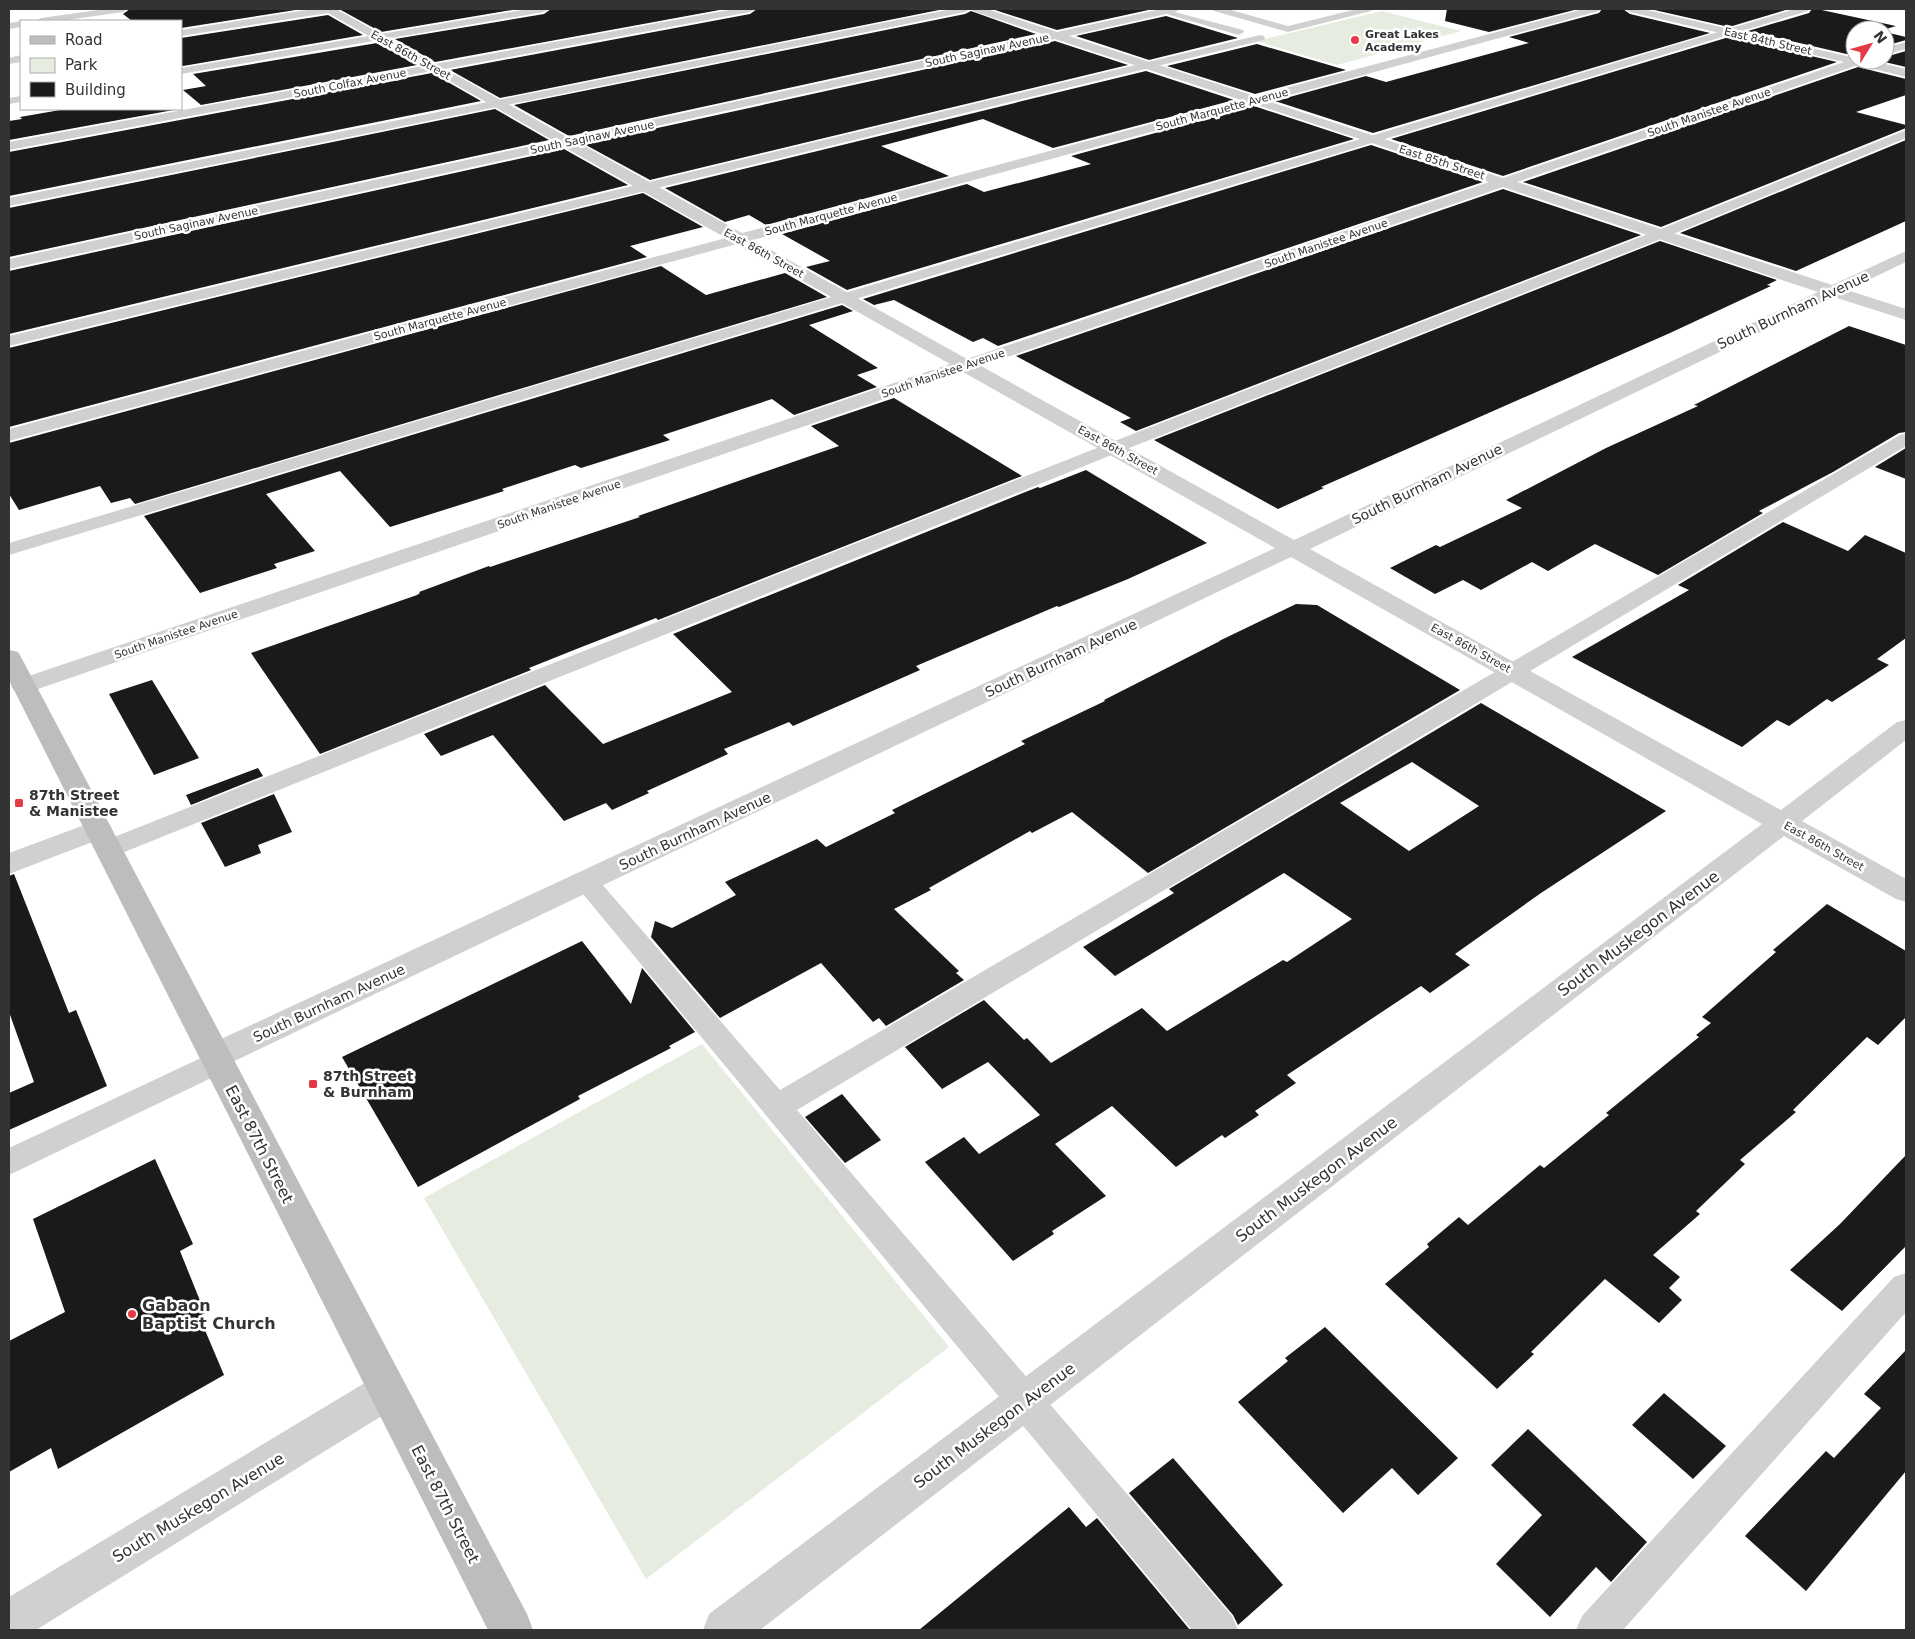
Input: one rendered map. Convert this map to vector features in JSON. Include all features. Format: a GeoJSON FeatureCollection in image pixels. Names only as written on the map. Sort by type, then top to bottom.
{"type":"FeatureCollection","features":[{"type":"Feature","properties":{"kind":"main road","name":"East 87th Street"},"geometry":{"type":"LineString","coordinates":[[16,672],[512,1630]]}},
{"type":"Feature","properties":{"kind":"street","name":"East 86th Street"},"geometry":{"type":"LineString","coordinates":[[330,9],[1906,892]]}},
{"type":"Feature","properties":{"kind":"street"},"geometry":{"type":"LineString","coordinates":[[182,33],[330,9]]}},
{"type":"Feature","properties":{"kind":"street","name":"South Colfax Avenue"},"geometry":{"type":"LineString","coordinates":[[9,146],[750,9]]}},
{"type":"Feature","properties":{"kind":"street","name":"East 85th Street"},"geometry":{"type":"LineString","coordinates":[[977,9],[1906,315]]}},
{"type":"Feature","properties":{"kind":"street","name":"South Marquette Avenue"},"geometry":{"type":"LineString","coordinates":[[9,435],[1595,9]]}},
{"type":"Feature","properties":{"kind":"street","name":"East 84th Street"},"geometry":{"type":"LineString","coordinates":[[1630,9],[1845,58]]}},
{"type":"Feature","properties":{"kind":"street","name":"South Saginaw Avenue"},"geometry":{"type":"LineString","coordinates":[[9,264],[1170,10]]}},
{"type":"Feature","properties":{"kind":"street","name":"South Manistee Avenue"},"geometry":{"type":"LineString","coordinates":[[16,672],[966,365],[1845,66]]}},
{"type":"Feature","properties":{"kind":"street","name":"South Burnham Avenue"},"geometry":{"type":"LineString","coordinates":[[216,1059],[1906,256]]}},
{"type":"Feature","properties":{"kind":"street","name":"South Muskegon Avenue"},"geometry":{"type":"LineString","coordinates":[[725,1630],[1906,728]]}},
{"type":"Feature","properties":{"kind":"street"},"geometry":{"type":"LineString","coordinates":[[9,864],[102,839]]}},
{"type":"Feature","properties":{"kind":"street","name":"South Muskegon Avenue"},"geometry":{"type":"LineString","coordinates":[[9,1622],[388,1391]]}},
{"type":"Feature","properties":{"kind":"lane"},"geometry":{"type":"LineString","coordinates":[[48,20],[124,9]]}},
{"type":"Feature","properties":{"kind":"lane"},"geometry":{"type":"LineString","coordinates":[[182,72],[544,9]]}},
{"type":"Feature","properties":{"kind":"lane"},"geometry":{"type":"LineString","coordinates":[[9,202],[965,9]]}},
{"type":"Feature","properties":{"kind":"lane"},"geometry":{"type":"LineString","coordinates":[[1217,9],[1288,28],[1368,9]]}},
{"type":"Feature","properties":{"kind":"lane"},"geometry":{"type":"LineString","coordinates":[[9,549],[1805,9]]}},
{"type":"Feature","properties":{"kind":"lane"},"geometry":{"type":"LineString","coordinates":[[9,341],[1260,38],[1170,10]]}},
{"type":"Feature","properties":{"kind":"lane"},"geometry":{"type":"LineString","coordinates":[[102,839],[1114,448],[1660,234],[1906,134]]}},
{"type":"Feature","properties":{"kind":"lane"},"geometry":{"type":"LineString","coordinates":[[776,1107],[1906,439]]}},
{"type":"Feature","properties":{"kind":"lane"},"geometry":{"type":"LineString","coordinates":[[586,882],[1218,1630]]}},
{"type":"Feature","properties":{"kind":"lane"},"geometry":{"type":"LineString","coordinates":[[9,1162],[216,1059]]}},
{"type":"Feature","properties":{"kind":"lane"},"geometry":{"type":"LineString","coordinates":[[1596,1630],[1906,1288]]}},
{"type":"Feature","properties":{"kind":"green space"},"geometry":{"type":"Polygon","coordinates":[[[1382,11],[1461,31],[1337,65],[1256,41],[1382,11]]]}},
{"type":"Feature","properties":{"kind":"green space"},"geometry":{"type":"Polygon","coordinates":[[[702,1044],[949,1347],[646,1579],[424,1198],[702,1044]]]}},
{"type":"Feature","properties":{"kind":"building"},"geometry":{"type":"Polygon","coordinates":[[[130,9],[302,9],[182,28],[182,20],[131,20],[123,14],[130,9]]]}},
{"type":"Feature","properties":{"kind":"building"},"geometry":{"type":"Polygon","coordinates":[[[339,9],[518,9],[381,32],[339,9]]]}},
{"type":"Feature","properties":{"kind":"building"},"geometry":{"type":"Polygon","coordinates":[[[551,9],[725,9],[435,62],[395,39],[544,14],[551,9]]]}},
{"type":"Feature","properties":{"kind":"building"},"geometry":{"type":"Polygon","coordinates":[[[757,9],[944,9],[500,98],[450,70],[750,14],[757,9]]]}},
{"type":"Feature","properties":{"kind":"building"},"geometry":{"type":"Polygon","coordinates":[[[992,9],[1153,9],[1057,30],[992,9]]]}},
{"type":"Feature","properties":{"kind":"building"},"geometry":{"type":"Polygon","coordinates":[[[1447,9],[1578,9],[1489,32],[1445,21],[1447,9]]]}},
{"type":"Feature","properties":{"kind":"building"},"geometry":{"type":"Polygon","coordinates":[[[1602,9],[1623,9],[1630,14],[1710,33],[1373,133],[1275,101],[1366,76],[1386,82],[1529,43],[1509,37],[1599,13],[1602,9]]]}},
{"type":"Feature","properties":{"kind":"building"},"geometry":{"type":"Polygon","coordinates":[[[1650,9],[1789,9],[1729,27],[1650,9]]]}},
{"type":"Feature","properties":{"kind":"building"},"geometry":{"type":"Polygon","coordinates":[[[1812,9],[1817,9],[1868,20],[1845,20],[1845,54],[1748,31],[1809,13],[1812,9]]]}},
{"type":"Feature","properties":{"kind":"building"},"geometry":{"type":"Polygon","coordinates":[[[971,11],[1036,34],[569,136],[514,105],[965,14],[971,11]]]}},
{"type":"Feature","properties":{"kind":"building"},"geometry":{"type":"Polygon","coordinates":[[[328,15],[363,35],[183,66],[182,38],[328,15]]]}},
{"type":"Feature","properties":{"kind":"building"},"geometry":{"type":"Polygon","coordinates":[[[1166,16],[1238,38],[1149,60],[1076,36],[1166,16]]]}},
{"type":"Feature","properties":{"kind":"building"},"geometry":{"type":"Polygon","coordinates":[[[1895,34],[1906,37],[1906,40],[1895,43],[1895,34]]]}},
{"type":"Feature","properties":{"kind":"building"},"geometry":{"type":"Polygon","coordinates":[[[1729,37],[1837,62],[1503,176],[1391,139],[1729,37]]]}},
{"type":"Feature","properties":{"kind":"building"},"geometry":{"type":"Polygon","coordinates":[[[1055,41],[1128,65],[650,180],[584,144],[1055,41]]]}},
{"type":"Feature","properties":{"kind":"building"},"geometry":{"type":"Polygon","coordinates":[[[377,43],[417,65],[201,105],[183,90],[206,86],[193,74],[377,43]]]}},
{"type":"Feature","properties":{"kind":"building"},"geometry":{"type":"Polygon","coordinates":[[[1257,44],[1346,70],[1255,94],[1167,66],[1257,44]]]}},
{"type":"Feature","properties":{"kind":"building"},"geometry":{"type":"Polygon","coordinates":[[[1906,51],[1906,67],[1895,64],[1895,54],[1906,51]]]}},
{"type":"Feature","properties":{"kind":"building"},"geometry":{"type":"Polygon","coordinates":[[[1849,70],[1870,70],[1906,79],[1906,95],[1856,112],[1906,125],[1906,128],[1661,227],[1523,182],[1849,70]]]}},
{"type":"Feature","properties":{"kind":"building"},"geometry":{"type":"Polygon","coordinates":[[[1146,71],[1234,100],[1053,148],[983,119],[881,146],[949,176],[766,225],[749,215],[725,222],[665,188],[1146,71]]]}},
{"type":"Feature","properties":{"kind":"building"},"geometry":{"type":"Polygon","coordinates":[[[432,73],[481,101],[9,196],[9,152],[432,73]]]}},
{"type":"Feature","properties":{"kind":"building"},"geometry":{"type":"Polygon","coordinates":[[[1254,106],[1354,139],[847,290],[806,267],[830,261],[782,234],[967,184],[984,192],[1091,164],[1071,156],[1254,106]]]}},
{"type":"Feature","properties":{"kind":"building"},"geometry":{"type":"Polygon","coordinates":[[[495,109],[549,140],[9,257],[9,208],[495,109]]]}},
{"type":"Feature","properties":{"kind":"building"},"geometry":{"type":"Polygon","coordinates":[[[60,110],[174,110],[9,140],[9,121],[22,119],[20,117],[60,110]]]}},
{"type":"Feature","properties":{"kind":"building"},"geometry":{"type":"Polygon","coordinates":[[[1906,140],[1906,221],[1796,271],[1680,233],[1906,140]]]}},
{"type":"Feature","properties":{"kind":"building"},"geometry":{"type":"Polygon","coordinates":[[[1371,145],[1483,182],[998,346],[983,338],[973,342],[894,300],[874,305],[863,299],[1371,145]]]}},
{"type":"Feature","properties":{"kind":"building"},"geometry":{"type":"Polygon","coordinates":[[[564,149],[628,185],[9,334],[9,271],[564,149]]]}},
{"type":"Feature","properties":{"kind":"building"},"geometry":{"type":"Polygon","coordinates":[[[1503,189],[1641,235],[1136,431],[1120,422],[1131,418],[1016,356],[1503,189]]]}},
{"type":"Feature","properties":{"kind":"building"},"geometry":{"type":"Polygon","coordinates":[[[643,193],[703,227],[630,246],[647,257],[9,427],[9,348],[643,193]]]}},
{"type":"Feature","properties":{"kind":"building"},"geometry":{"type":"Polygon","coordinates":[[[1660,241],[1777,280],[1767,285],[1771,286],[1670,333],[1321,487],[1324,488],[1278,509],[1154,440],[1660,241]]]}},
{"type":"Feature","properties":{"kind":"building"},"geometry":{"type":"Polygon","coordinates":[[[661,266],[706,295],[785,273],[827,297],[135,504],[130,498],[111,503],[100,486],[19,510],[9,494],[9,443],[661,266]]]}},
{"type":"Feature","properties":{"kind":"building"},"geometry":{"type":"Polygon","coordinates":[[[842,305],[853,311],[809,325],[878,368],[857,375],[877,387],[794,415],[772,399],[663,435],[670,440],[581,468],[575,465],[502,489],[504,491],[390,527],[340,471],[266,494],[315,551],[274,564],[277,568],[200,593],[144,516],[842,305]]]}},
{"type":"Feature","properties":{"kind":"building"},"geometry":{"type":"Polygon","coordinates":[[[1849,326],[1906,345],[1906,432],[1899,433],[1833,472],[1759,511],[1763,513],[1658,575],[1595,544],[1548,571],[1532,562],[1481,590],[1463,580],[1435,594],[1390,568],[1436,545],[1440,547],[1522,508],[1506,500],[1606,448],[1698,406],[1694,405],[1849,326]]]}},
{"type":"Feature","properties":{"kind":"building"},"geometry":{"type":"Polygon","coordinates":[[[894,398],[1022,476],[658,620],[656,618],[579,648],[529,668],[531,670],[320,754],[251,653],[417,595],[419,592],[489,566],[640,517],[638,516],[839,446],[811,426],[894,398]]]}},
{"type":"Feature","properties":{"kind":"building"},"geometry":{"type":"Polygon","coordinates":[[[1906,448],[1906,479],[1875,467],[1906,448]]]}},
{"type":"Feature","properties":{"kind":"building"},"geometry":{"type":"Polygon","coordinates":[[[1086,470],[1207,543],[1128,579],[1059,607],[1057,606],[916,666],[920,670],[793,726],[789,722],[724,749],[728,754],[647,791],[649,793],[612,810],[606,803],[564,821],[493,735],[441,756],[424,734],[545,685],[603,744],[732,692],[673,634],[1038,487],[1040,488],[1086,470]]]}},
{"type":"Feature","properties":{"kind":"building"},"geometry":{"type":"Polygon","coordinates":[[[1783,522],[1848,551],[1865,535],[1906,553],[1906,638],[1877,659],[1889,665],[1832,702],[1827,699],[1789,726],[1777,720],[1742,747],[1572,657],[1689,590],[1678,585],[1783,522]]]}},
{"type":"Feature","properties":{"kind":"building"},"geometry":{"type":"Polygon","coordinates":[[[1296,604],[1317,605],[1460,690],[1148,873],[1072,812],[1032,833],[1030,831],[929,888],[931,890],[894,909],[959,971],[956,973],[964,980],[886,1026],[879,1018],[873,1022],[821,963],[720,1018],[651,937],[655,921],[672,928],[736,895],[725,882],[817,839],[826,847],[895,813],[892,810],[1025,744],[1021,741],[1105,701],[1219,641],[1296,604]]]}},
{"type":"Feature","properties":{"kind":"building"},"geometry":{"type":"Polygon","coordinates":[[[152,680],[199,758],[154,775],[109,694],[152,680]]]}},
{"type":"Feature","properties":{"kind":"building"},"geometry":{"type":"Polygon","coordinates":[[[1481,703],[1666,811],[1541,893],[1455,954],[1470,965],[1430,993],[1421,986],[1287,1075],[1296,1083],[1255,1111],[1259,1115],[1225,1138],[1222,1135],[1176,1167],[1112,1106],[1055,1144],[1106,1196],[1052,1231],[1054,1234],[1013,1261],[925,1162],[964,1137],[979,1154],[1040,1115],[988,1062],[942,1089],[905,1047],[984,1000],[1024,1040],[1027,1038],[1051,1063],[1142,1008],[1167,1031],[1283,960],[1287,962],[1352,919],[1284,873],[1115,976],[1083,947],[1174,893],[1169,889],[1481,703]],[[1412,762],[1340,803],[1409,851],[1479,806],[1412,762]]]}},
{"type":"Feature","properties":{"kind":"building"},"geometry":{"type":"Polygon","coordinates":[[[258,768],[263,776],[191,805],[186,795],[258,768]]]}},
{"type":"Feature","properties":{"kind":"building"},"geometry":{"type":"Polygon","coordinates":[[[274,794],[292,832],[258,845],[261,853],[225,867],[201,823],[274,794]]]}},
{"type":"Feature","properties":{"kind":"building"},"geometry":{"type":"Polygon","coordinates":[[[14,874],[69,1013],[76,1010],[107,1086],[9,1130],[9,1093],[34,1082],[9,1012],[9,876],[14,874]]]}},
{"type":"Feature","properties":{"kind":"building"},"geometry":{"type":"Polygon","coordinates":[[[1827,904],[1906,951],[1906,1017],[1878,1045],[1867,1037],[1793,1110],[1796,1112],[1740,1160],[1745,1164],[1696,1211],[1700,1214],[1653,1255],[1680,1277],[1669,1288],[1682,1300],[1659,1323],[1605,1279],[1531,1352],[1534,1354],[1497,1389],[1385,1284],[1429,1247],[1427,1244],[1459,1217],[1468,1225],[1540,1165],[1544,1168],[1609,1115],[1606,1113],[1699,1037],[1696,1035],[1711,1023],[1702,1017],[1776,952],[1773,950],[1827,904]]]}},
{"type":"Feature","properties":{"kind":"building"},"geometry":{"type":"Polygon","coordinates":[[[582,941],[631,1004],[642,968],[695,1032],[669,1046],[671,1048],[578,1096],[580,1099],[418,1187],[342,1057],[582,941]]]}},
{"type":"Feature","properties":{"kind":"building"},"geometry":{"type":"Polygon","coordinates":[[[842,1094],[881,1140],[845,1163],[805,1117],[842,1094]]]}},
{"type":"Feature","properties":{"kind":"building"},"geometry":{"type":"Polygon","coordinates":[[[1906,1155],[1906,1246],[1842,1311],[1790,1270],[1840,1224],[1906,1155]]]}},
{"type":"Feature","properties":{"kind":"building","name":"Gabaon Baptist Church"},"geometry":{"type":"Polygon","coordinates":[[[155,1159],[193,1244],[180,1251],[205,1313],[199,1316],[224,1375],[58,1469],[51,1448],[9,1472],[9,1341],[65,1312],[33,1219],[155,1159]]]}},
{"type":"Feature","properties":{"kind":"building"},"geometry":{"type":"Polygon","coordinates":[[[1325,1327],[1458,1458],[1418,1495],[1392,1468],[1343,1513],[1238,1402],[1288,1361],[1285,1358],[1325,1327]]]}},
{"type":"Feature","properties":{"kind":"building"},"geometry":{"type":"Polygon","coordinates":[[[1906,1350],[1906,1471],[1806,1591],[1745,1536],[1826,1451],[1834,1458],[1881,1408],[1864,1394],[1906,1350]]]}},
{"type":"Feature","properties":{"kind":"building"},"geometry":{"type":"Polygon","coordinates":[[[1664,1393],[1726,1446],[1693,1479],[1632,1425],[1664,1393]]]}},
{"type":"Feature","properties":{"kind":"building"},"geometry":{"type":"Polygon","coordinates":[[[1528,1429],[1647,1542],[1611,1582],[1596,1567],[1550,1617],[1496,1564],[1542,1515],[1491,1465],[1528,1429]]]}},
{"type":"Feature","properties":{"kind":"building"},"geometry":{"type":"Polygon","coordinates":[[[1173,1458],[1283,1585],[1238,1625],[1233,1615],[1129,1493],[1173,1458]]]}},
{"type":"Feature","properties":{"kind":"building"},"geometry":{"type":"Polygon","coordinates":[[[1069,1507],[1086,1527],[1097,1518],[1190,1630],[919,1630],[1069,1507]]]}},
{"type":"Feature","properties":{"kind":"place","name":"Great Lakes Academy"},"geometry":{"type":"Point","coordinates":[1355,40]}},
{"type":"Feature","properties":{"kind":"place","name":"87th Street & Manistee"},"geometry":{"type":"Point","coordinates":[19,803]}},
{"type":"Feature","properties":{"kind":"place","name":"87th Street & Burnham"},"geometry":{"type":"Point","coordinates":[313,1084]}},
{"type":"Feature","properties":{"kind":"place","name":"Gabaon Baptist Church"},"geometry":{"type":"Point","coordinates":[132,1314]}}]}
